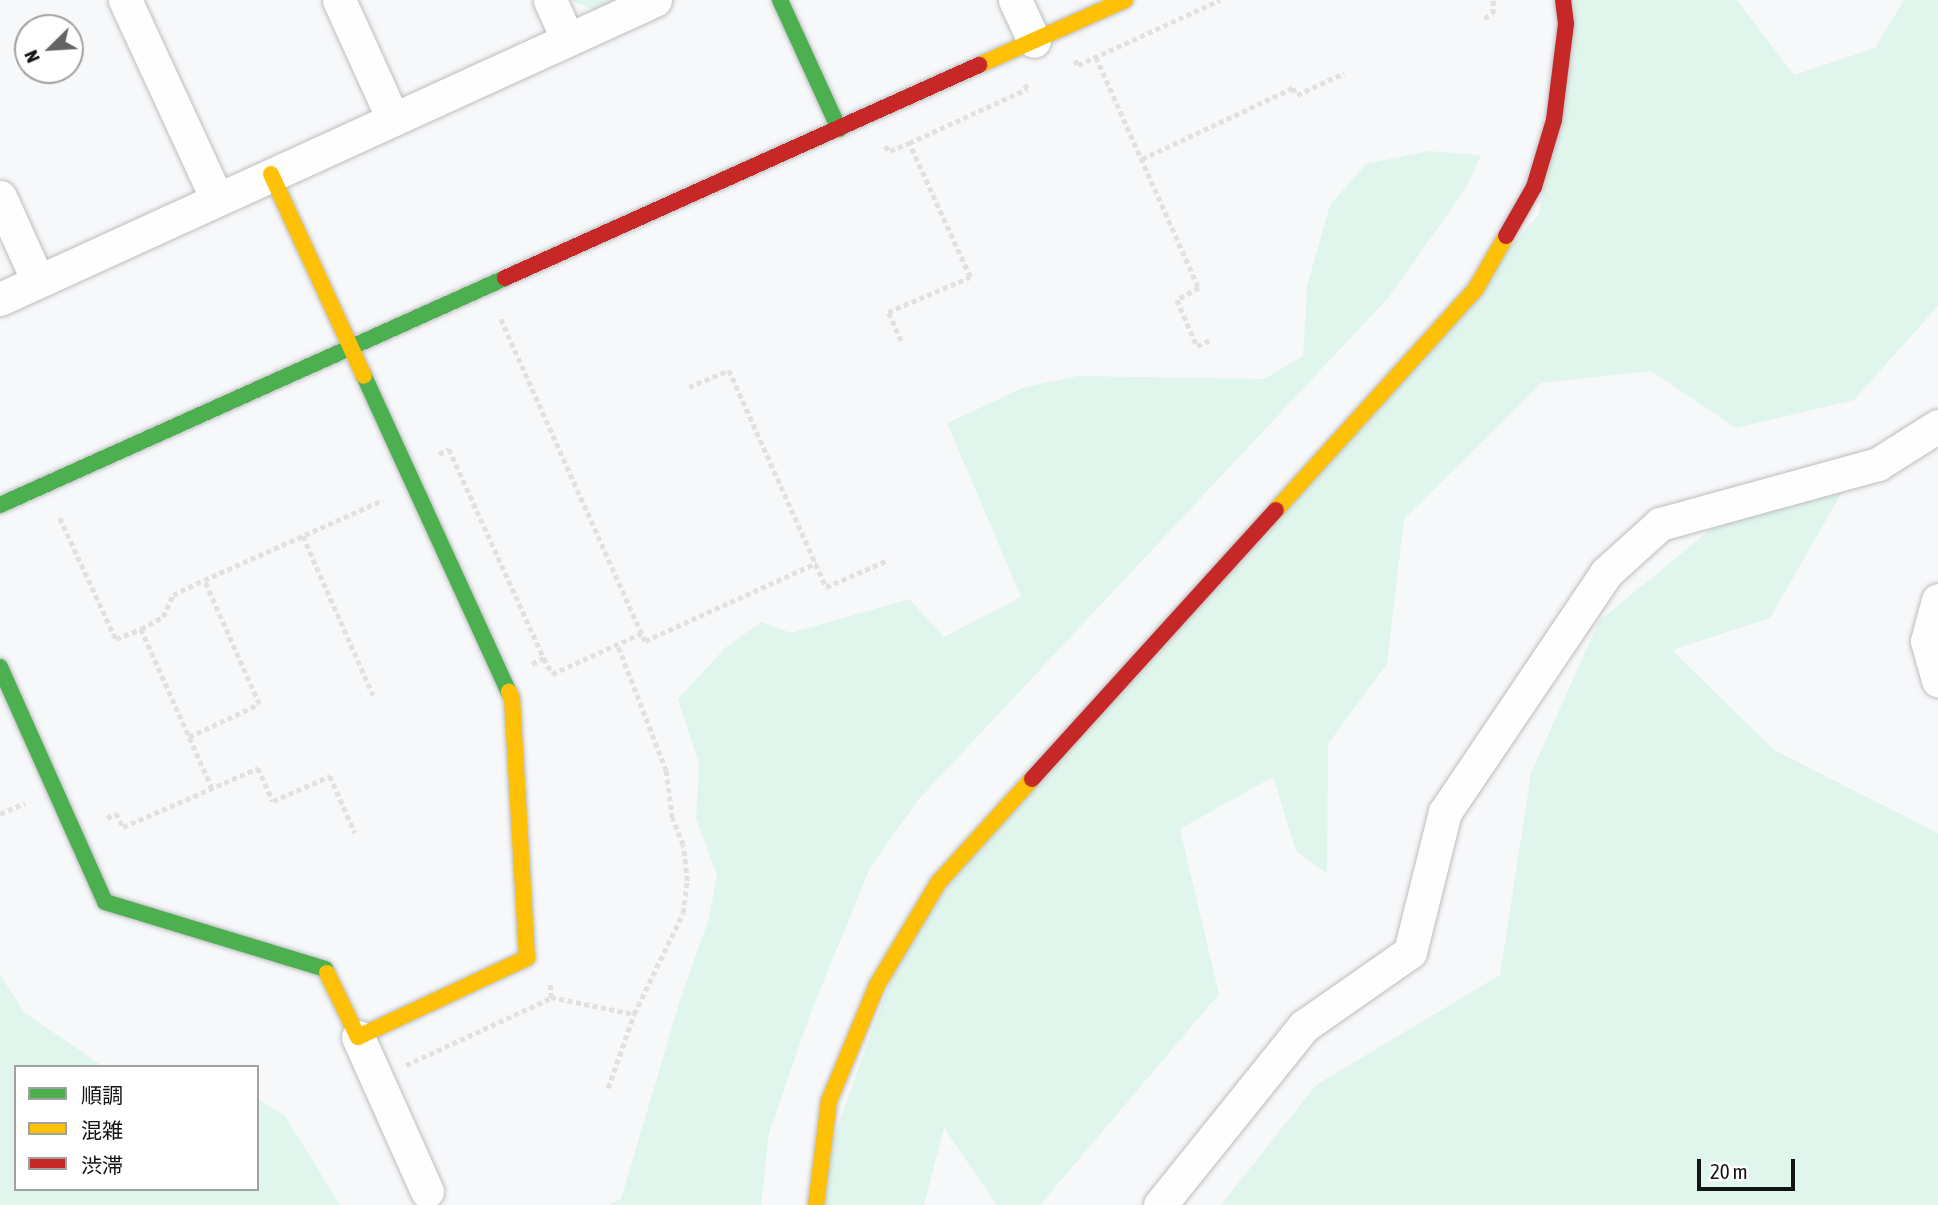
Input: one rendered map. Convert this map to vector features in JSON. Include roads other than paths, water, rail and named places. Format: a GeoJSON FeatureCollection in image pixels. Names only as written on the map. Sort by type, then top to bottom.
{"type":"FeatureCollection","features":[{"type":"Feature","properties":{"kind":"street"},"geometry":{"type":"LineString","coordinates":[[125,0],[217,199]]}},
{"type":"Feature","properties":{"kind":"street"},"geometry":{"type":"LineString","coordinates":[[339,0],[393,119]]}},
{"type":"Feature","properties":{"kind":"street"},"geometry":{"type":"LineString","coordinates":[[550,0],[567,38]]}},
{"type":"Feature","properties":{"kind":"street"},"geometry":{"type":"LineString","coordinates":[[0,299],[655,0]]}},
{"type":"Feature","properties":{"kind":"street"},"geometry":{"type":"LineString","coordinates":[[780,0],[839,129]]}},
{"type":"Feature","properties":{"kind":"street"},"geometry":{"type":"LineString","coordinates":[[1015,0],[1034,41]]}},
{"type":"Feature","properties":{"kind":"street"},"geometry":{"type":"LineString","coordinates":[[0,505],[1125,0]]}},
{"type":"Feature","properties":{"kind":"street"},"geometry":{"type":"LineString","coordinates":[[817,1205],[829,1101],[877,985],[938,883],[1475,290],[1534,187],[1554,120],[1566,24],[1563,0]]}},
{"type":"Feature","properties":{"kind":"street"},"geometry":{"type":"LineString","coordinates":[[271,174],[512,699],[527,958],[358,1037]]}},
{"type":"Feature","properties":{"kind":"street"},"geometry":{"type":"LineString","coordinates":[[0,197],[38,281]]}},
{"type":"Feature","properties":{"kind":"street"},"geometry":{"type":"LineString","coordinates":[[1160,1205],[1304,1026],[1410,952],[1446,812],[1606,573],[1660,524],[1878,464],[1938,426]]}},
{"type":"Feature","properties":{"kind":"street"},"geometry":{"type":"LineString","coordinates":[[1938,600],[1927,641],[1938,680]]}},
{"type":"Feature","properties":{"kind":"street"},"geometry":{"type":"LineString","coordinates":[[0,667],[106,902],[325,969],[427,1191]]}}]}
